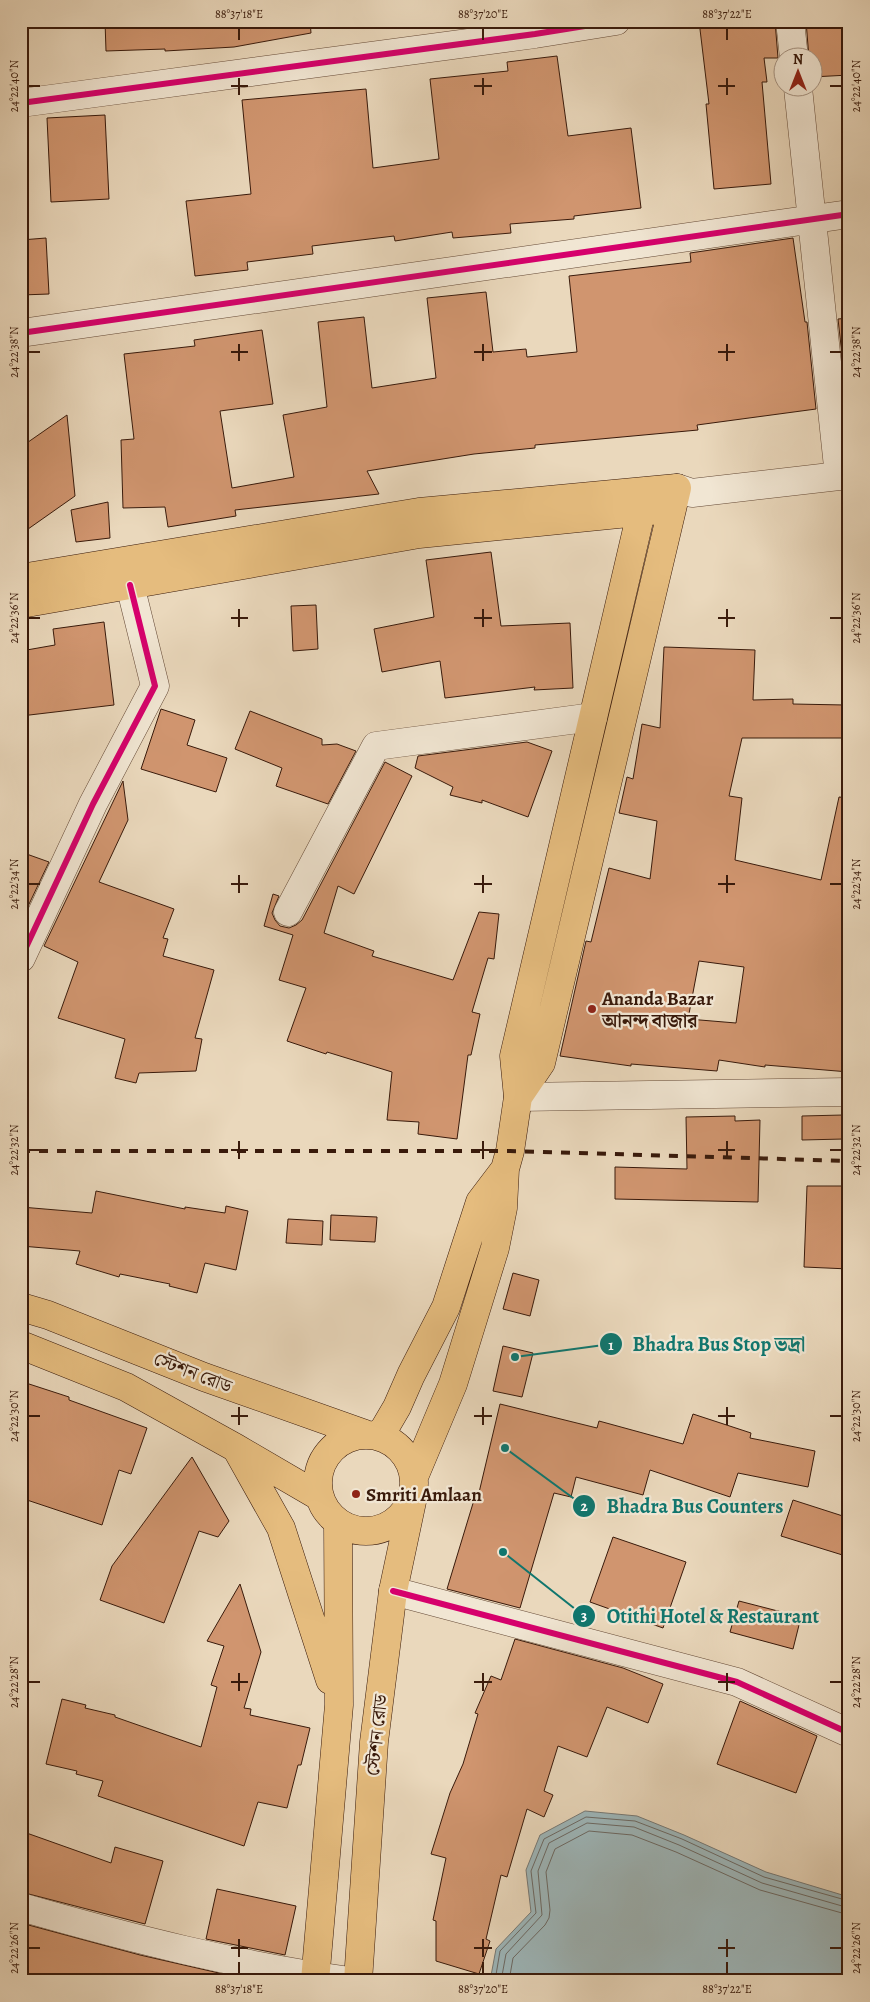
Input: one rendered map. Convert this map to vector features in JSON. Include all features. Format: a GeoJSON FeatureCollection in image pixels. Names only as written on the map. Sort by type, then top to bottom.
{"type":"FeatureCollection","features":[{"type":"Feature","properties":{"kind":"main road"},"geometry":{"type":"LineString","coordinates":[[21,604],[419,534],[681,497],[541,1063],[518,1097]]}},
{"type":"Feature","properties":{"kind":"main road"},"geometry":{"type":"LineString","coordinates":[[21,578],[419,512],[644,501]]}},
{"type":"Feature","properties":{"kind":"main road"},"geometry":{"type":"LineString","coordinates":[[414,1484],[412,1467],[404,1451],[393,1442],[373,1435],[351,1437],[337,1444],[324,1459],[319,1473],[320,1497],[324,1506],[338,1522],[352,1529],[367,1531],[383,1528],[399,1519],[408,1507],[414,1484],[454,1384],[495,1248],[503,1208],[505,1169],[510,1151],[518,1097],[514,1056],[644,501]]}},
{"type":"Feature","properties":{"kind":"main road"},"geometry":{"type":"LineString","coordinates":[[373,1435],[397,1407],[410,1375],[446,1307],[480,1202],[505,1169]]}},
{"type":"Feature","properties":{"kind":"main road","name":"স্টেশন রোড"},"geometry":{"type":"LineString","coordinates":[[21,1307],[57,1319],[204,1377],[373,1435]]}},
{"type":"Feature","properties":{"kind":"main road"},"geometry":{"type":"LineString","coordinates":[[21,1345],[126,1387],[320,1497]]}},
{"type":"Feature","properties":{"kind":"main road"},"geometry":{"type":"LineString","coordinates":[[236,1448],[281,1528],[339,1705]]}},
{"type":"Feature","properties":{"kind":"main road","name":"স্টেশন রোড"},"geometry":{"type":"LineString","coordinates":[[358,1981],[374,1742],[392,1591],[414,1484]]}},
{"type":"Feature","properties":{"kind":"main road","name":"স্টেশন রোড"},"geometry":{"type":"LineString","coordinates":[[314,1978],[339,1705],[338,1522]]}},
{"type":"Feature","properties":{"kind":"street"},"geometry":{"type":"LineString","coordinates":[[21,103],[535,28],[616,21]]}},
{"type":"Feature","properties":{"kind":"street"},"geometry":{"type":"LineString","coordinates":[[790,21],[793,48]]}},
{"type":"Feature","properties":{"kind":"street"},"geometry":{"type":"LineString","coordinates":[[681,497],[844,475],[811,220],[799,98]]}},
{"type":"Feature","properties":{"kind":"street"},"geometry":{"type":"LineString","coordinates":[[21,333],[849,214]]}},
{"type":"Feature","properties":{"kind":"street"},"geometry":{"type":"LineString","coordinates":[[21,958],[93,804],[155,686],[130,585]]}},
{"type":"Feature","properties":{"kind":"street"},"geometry":{"type":"LineString","coordinates":[[288,912],[376,746],[593,717]]}},
{"type":"Feature","properties":{"kind":"street"},"geometry":{"type":"LineString","coordinates":[[518,1097],[849,1092]]}},
{"type":"Feature","properties":{"kind":"street"},"geometry":{"type":"LineString","coordinates":[[392,1591],[737,1682],[849,1733]]}},
{"type":"Feature","properties":{"kind":"street"},"geometry":{"type":"LineString","coordinates":[[21,1907],[99,1930],[258,1966],[314,1978],[350,1981]]}},
{"type":"Feature","properties":{"kind":"water"},"geometry":{"type":"Polygon","coordinates":[[[585,1811],[637,1816],[766,1872],[849,1897],[849,1981],[490,1981],[496,1949],[531,1912],[526,1870],[540,1835],[585,1811]]]}},
{"type":"Feature","properties":{"kind":"building"},"geometry":{"type":"Polygon","coordinates":[[[105,21],[310,21],[311,33],[234,47],[165,51],[165,49],[106,51],[105,21]]]}},
{"type":"Feature","properties":{"kind":"building"},"geometry":{"type":"Polygon","coordinates":[[[699,21],[775,21],[777,48],[772,48],[772,58],[764,58],[767,82],[762,82],[771,184],[714,189],[706,104],[709,104],[699,21]]]}},
{"type":"Feature","properties":{"kind":"building"},"geometry":{"type":"Polygon","coordinates":[[[806,21],[849,21],[849,75],[822,76],[822,48],[808,48],[806,21]]]}},
{"type":"Feature","properties":{"kind":"building"},"geometry":{"type":"Polygon","coordinates":[[[557,56],[568,136],[631,128],[641,208],[574,216],[574,219],[510,224],[511,233],[453,238],[452,232],[395,241],[394,236],[312,246],[313,254],[247,262],[248,270],[195,276],[186,201],[251,194],[242,100],[366,89],[373,168],[439,159],[430,79],[508,71],[507,62],[557,56]]]}},
{"type":"Feature","properties":{"kind":"building"},"geometry":{"type":"Polygon","coordinates":[[[105,115],[109,199],[51,202],[47,118],[105,115]]]}},
{"type":"Feature","properties":{"kind":"building"},"geometry":{"type":"Polygon","coordinates":[[[46,238],[49,294],[21,295],[21,240],[46,238]]]}},
{"type":"Feature","properties":{"kind":"building"},"geometry":{"type":"Polygon","coordinates":[[[793,238],[805,322],[807,322],[816,409],[697,425],[698,430],[535,445],[535,448],[474,454],[367,471],[379,494],[235,510],[236,516],[168,527],[165,507],[123,508],[121,440],[134,439],[124,354],[195,346],[194,340],[262,330],[273,404],[220,411],[232,488],[294,477],[283,415],[327,407],[318,322],[364,317],[372,388],[436,378],[427,298],[486,292],[493,352],[526,349],[527,357],[577,352],[569,276],[691,262],[690,253],[793,238]]]}},
{"type":"Feature","properties":{"kind":"building"},"geometry":{"type":"Polygon","coordinates":[[[849,318],[849,399],[847,399],[838,319],[849,318]]]}},
{"type":"Feature","properties":{"kind":"building"},"geometry":{"type":"Polygon","coordinates":[[[67,415],[75,496],[21,534],[21,447],[67,415]]]}},
{"type":"Feature","properties":{"kind":"building"},"geometry":{"type":"Polygon","coordinates":[[[108,502],[110,538],[76,542],[71,510],[108,502]]]}},
{"type":"Feature","properties":{"kind":"building"},"geometry":{"type":"Polygon","coordinates":[[[491,552],[501,626],[570,623],[573,688],[534,690],[535,687],[445,698],[440,661],[382,672],[374,629],[434,617],[426,560],[491,552]]]}},
{"type":"Feature","properties":{"kind":"building"},"geometry":{"type":"Polygon","coordinates":[[[316,605],[318,649],[293,651],[291,606],[316,605]]]}},
{"type":"Feature","properties":{"kind":"building"},"geometry":{"type":"Polygon","coordinates":[[[104,622],[114,705],[21,716],[21,651],[55,645],[53,629],[104,622]]]}},
{"type":"Feature","properties":{"kind":"building"},"geometry":{"type":"Polygon","coordinates":[[[664,647],[755,650],[753,700],[793,699],[793,704],[845,705],[844,738],[742,738],[729,796],[742,798],[735,860],[821,880],[839,797],[849,798],[849,1072],[765,1065],[765,1067],[719,1060],[717,1071],[631,1064],[631,1066],[560,1056],[586,941],[591,942],[609,868],[650,879],[657,821],[619,813],[627,777],[633,779],[642,724],[660,728],[664,647]],[[699,961],[688,1019],[736,1023],[744,967],[699,961]]]}},
{"type":"Feature","properties":{"kind":"building"},"geometry":{"type":"Polygon","coordinates":[[[161,709],[195,720],[187,745],[227,758],[216,792],[141,769],[161,709]]]}},
{"type":"Feature","properties":{"kind":"building"},"geometry":{"type":"Polygon","coordinates":[[[250,711],[322,739],[322,745],[337,744],[356,751],[328,804],[276,786],[282,768],[235,749],[250,711]]]}},
{"type":"Feature","properties":{"kind":"building"},"geometry":{"type":"Polygon","coordinates":[[[527,742],[552,751],[528,817],[482,800],[482,803],[450,795],[453,787],[415,768],[418,756],[527,742]]]}},
{"type":"Feature","properties":{"kind":"building"},"geometry":{"type":"Polygon","coordinates":[[[385,762],[412,776],[354,894],[338,886],[324,933],[374,951],[372,956],[453,980],[479,912],[499,914],[494,959],[488,958],[472,1012],[480,1014],[471,1055],[468,1055],[457,1139],[418,1134],[419,1122],[387,1120],[392,1072],[287,1041],[306,988],[279,980],[293,935],[264,926],[273,894],[279,896],[272,913],[280,926],[289,928],[302,920],[385,762]]]}},
{"type":"Feature","properties":{"kind":"building"},"geometry":{"type":"Polygon","coordinates":[[[123,781],[128,820],[99,882],[174,909],[163,938],[168,939],[163,956],[214,970],[195,1038],[202,1039],[196,1071],[139,1073],[136,1083],[115,1078],[125,1039],[58,1018],[78,962],[44,946],[123,781]]]}},
{"type":"Feature","properties":{"kind":"building"},"geometry":{"type":"Polygon","coordinates":[[[21,852],[49,862],[21,921],[21,852]]]}},
{"type":"Feature","properties":{"kind":"building"},"geometry":{"type":"Polygon","coordinates":[[[843,1115],[844,1139],[802,1140],[802,1116],[843,1115]]]}},
{"type":"Feature","properties":{"kind":"building"},"geometry":{"type":"Polygon","coordinates":[[[735,1116],[735,1121],[760,1120],[758,1202],[615,1199],[615,1167],[687,1169],[686,1117],[735,1116]]]}},
{"type":"Feature","properties":{"kind":"building"},"geometry":{"type":"Polygon","coordinates":[[[807,1186],[849,1186],[849,1269],[804,1267],[807,1186]]]}},
{"type":"Feature","properties":{"kind":"building"},"geometry":{"type":"Polygon","coordinates":[[[96,1191],[185,1209],[185,1207],[225,1213],[226,1206],[248,1211],[236,1270],[205,1263],[197,1293],[169,1286],[170,1284],[120,1274],[119,1277],[76,1264],[80,1251],[21,1246],[21,1207],[92,1213],[96,1191]]]}},
{"type":"Feature","properties":{"kind":"building"},"geometry":{"type":"Polygon","coordinates":[[[331,1215],[377,1217],[375,1242],[330,1240],[331,1215]]]}},
{"type":"Feature","properties":{"kind":"building"},"geometry":{"type":"Polygon","coordinates":[[[288,1219],[323,1221],[322,1245],[286,1243],[288,1219]]]}},
{"type":"Feature","properties":{"kind":"building"},"geometry":{"type":"Polygon","coordinates":[[[513,1273],[539,1280],[530,1316],[503,1309],[513,1273]]]}},
{"type":"Feature","properties":{"kind":"building"},"geometry":{"type":"Polygon","coordinates":[[[503,1346],[533,1353],[522,1397],[493,1391],[503,1346]]]}},
{"type":"Feature","properties":{"kind":"building"},"geometry":{"type":"Polygon","coordinates":[[[26,1383],[69,1397],[69,1400],[147,1428],[131,1474],[119,1470],[102,1525],[21,1498],[21,1399],[26,1383]]]}},
{"type":"Feature","properties":{"kind":"building"},"geometry":{"type":"Polygon","coordinates":[[[500,1404],[597,1428],[599,1421],[683,1444],[693,1414],[751,1433],[750,1438],[815,1451],[808,1487],[738,1473],[730,1497],[650,1470],[643,1495],[576,1477],[571,1497],[554,1493],[520,1608],[447,1589],[474,1500],[477,1501],[500,1404]]]}},
{"type":"Feature","properties":{"kind":"building"},"geometry":{"type":"Polygon","coordinates":[[[192,1457],[229,1521],[218,1537],[199,1531],[164,1623],[100,1600],[112,1566],[192,1457]]]}},
{"type":"Feature","properties":{"kind":"building"},"geometry":{"type":"Polygon","coordinates":[[[793,1500],[849,1518],[849,1557],[781,1536],[793,1500]]]}},
{"type":"Feature","properties":{"kind":"building"},"geometry":{"type":"Polygon","coordinates":[[[613,1537],[686,1562],[663,1628],[590,1602],[613,1537]]]}},
{"type":"Feature","properties":{"kind":"building"},"geometry":{"type":"Polygon","coordinates":[[[240,1584],[261,1652],[244,1708],[251,1709],[250,1715],[310,1728],[301,1765],[298,1765],[287,1808],[258,1802],[244,1846],[98,1796],[103,1781],[76,1774],[77,1771],[46,1764],[62,1699],[86,1705],[85,1708],[115,1715],[115,1717],[201,1747],[217,1687],[211,1685],[224,1646],[207,1641],[240,1584]]]}},
{"type":"Feature","properties":{"kind":"building"},"geometry":{"type":"Polygon","coordinates":[[[739,1601],[801,1617],[793,1649],[730,1632],[739,1601]]]}},
{"type":"Feature","properties":{"kind":"building"},"geometry":{"type":"Polygon","coordinates":[[[515,1639],[623,1668],[663,1684],[648,1723],[607,1707],[587,1757],[558,1746],[544,1791],[553,1795],[544,1817],[527,1809],[507,1877],[501,1875],[486,1939],[490,1941],[479,1974],[436,1961],[436,1921],[433,1920],[446,1858],[431,1854],[450,1793],[463,1764],[478,1714],[475,1713],[491,1676],[501,1680],[515,1639]]]}},
{"type":"Feature","properties":{"kind":"building"},"geometry":{"type":"Polygon","coordinates":[[[740,1701],[817,1736],[796,1793],[717,1764],[740,1701]]]}},
{"type":"Feature","properties":{"kind":"building"},"geometry":{"type":"Polygon","coordinates":[[[21,1831],[111,1863],[115,1847],[163,1861],[145,1924],[21,1892],[21,1831]]]}},
{"type":"Feature","properties":{"kind":"building"},"geometry":{"type":"Polygon","coordinates":[[[217,1889],[296,1906],[285,1955],[206,1939],[217,1889]]]}},
{"type":"Feature","properties":{"kind":"building"},"geometry":{"type":"Polygon","coordinates":[[[21,1923],[140,1955],[254,1981],[21,1981],[21,1923]]]}},
{"type":"Feature","properties":{"kind":"railway"},"geometry":{"type":"LineString","coordinates":[[21,1151],[510,1151],[849,1161]]}},
{"type":"Feature","properties":{"kind":"cycle path"},"geometry":{"type":"LineString","coordinates":[[21,103],[535,34],[616,21]]}},
{"type":"Feature","properties":{"kind":"cycle path"},"geometry":{"type":"LineString","coordinates":[[21,333],[849,214]]}},
{"type":"Feature","properties":{"kind":"cycle path"},"geometry":{"type":"LineString","coordinates":[[21,958],[93,804],[155,686],[130,585]]}},
{"type":"Feature","properties":{"kind":"cycle path"},"geometry":{"type":"LineString","coordinates":[[393,1591],[737,1682],[849,1733]]}},
{"type":"Feature","properties":{"kind":"place","name":"Ananda Bazar আনন্দ বাজার"},"geometry":{"type":"Point","coordinates":[592,1009]}},
{"type":"Feature","properties":{"kind":"place","name":"Bhadra Bus Stop ভদ্রা"},"geometry":{"type":"Point","coordinates":[515,1357]}},
{"type":"Feature","properties":{"kind":"place","name":"Bhadra Bus Counters"},"geometry":{"type":"Point","coordinates":[505,1448]}},
{"type":"Feature","properties":{"kind":"place","name":"Smriti Amlaan"},"geometry":{"type":"Point","coordinates":[356,1494]}},
{"type":"Feature","properties":{"kind":"place","name":"Otithi Hotel & Restaurant"},"geometry":{"type":"Point","coordinates":[503,1552]}}]}
